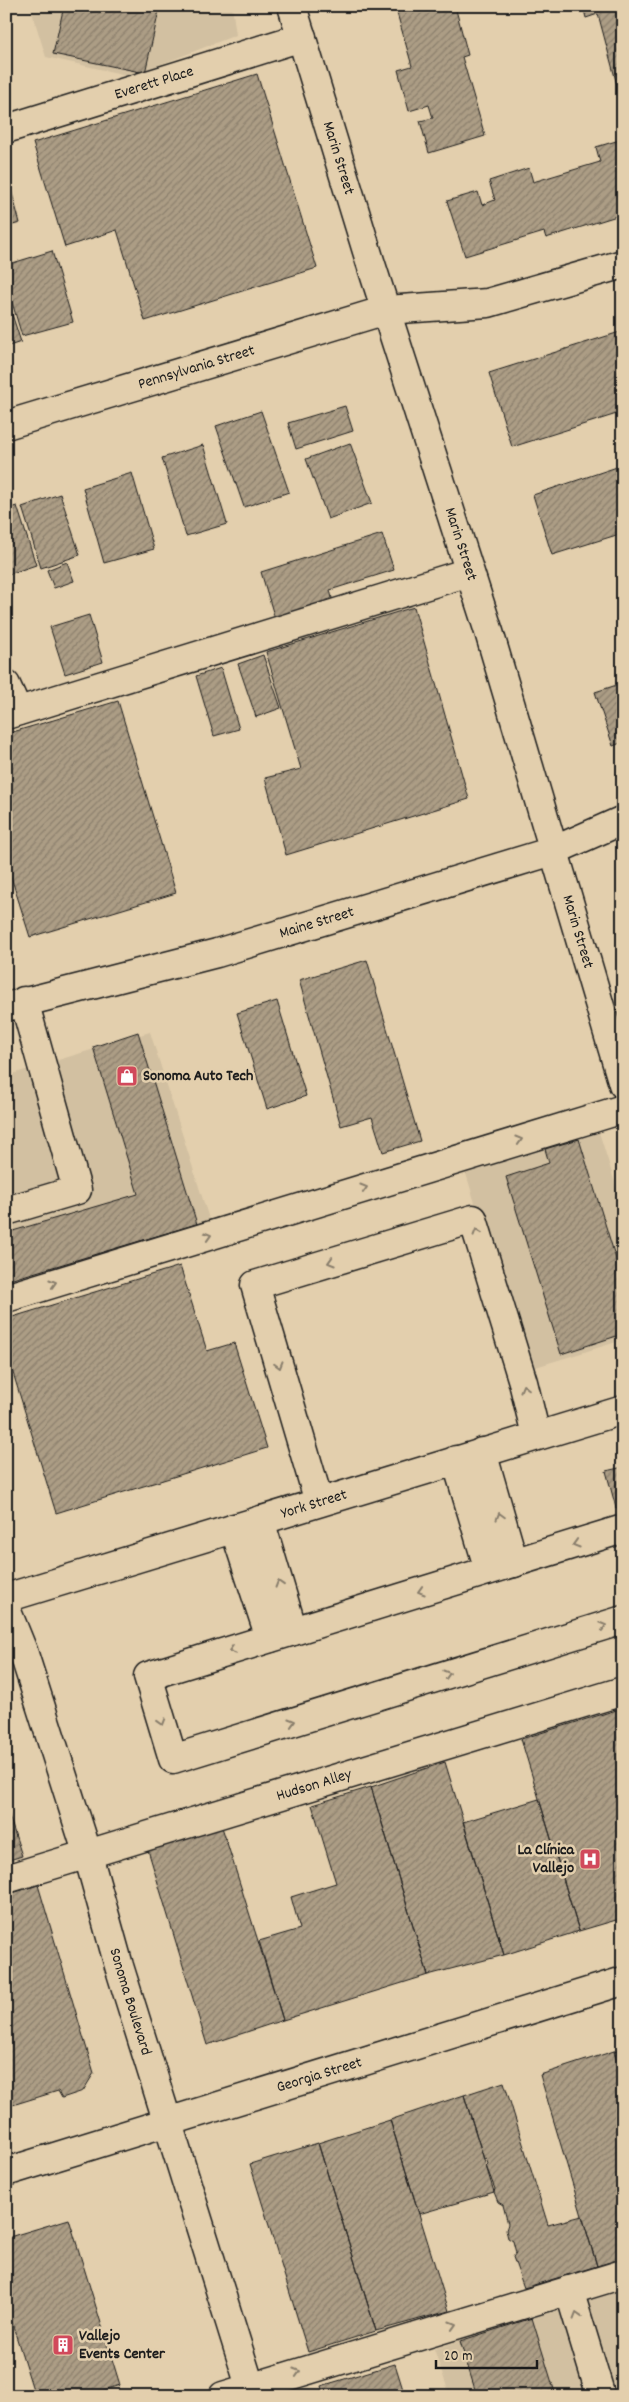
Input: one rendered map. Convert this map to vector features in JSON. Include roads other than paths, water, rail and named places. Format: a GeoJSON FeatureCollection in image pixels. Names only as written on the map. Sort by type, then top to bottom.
{"type":"FeatureCollection","features":[{"type":"Feature","properties":{"kind":"street","name":"Marin Street"},"geometry":{"type":"LineString","coordinates":[[292,6],[386,310],[489,632],[623,1084]]}},
{"type":"Feature","properties":{"kind":"street","name":"Everett Place"},"geometry":{"type":"LineString","coordinates":[[6,129],[302,37]]}},
{"type":"Feature","properties":{"kind":"street","name":"Pennsylvania Street"},"geometry":{"type":"LineString","coordinates":[[6,425],[386,310],[488,303],[623,264]]}},
{"type":"Feature","properties":{"kind":"street"},"geometry":{"type":"LineString","coordinates":[[6,685],[12,713],[469,572]]}},
{"type":"Feature","properties":{"kind":"street","name":"Maine Street"},"geometry":{"type":"LineString","coordinates":[[15,1004],[217,953],[554,851],[623,820]]}},
{"type":"Feature","properties":{"kind":"street"},"geometry":{"type":"LineString","coordinates":[[6,1211],[77,1190],[15,1004]]}},
{"type":"Feature","properties":{"kind":"street"},"geometry":{"type":"LineString","coordinates":[[6,1298],[623,1108]]}},
{"type":"Feature","properties":{"kind":"street"},"geometry":{"type":"LineString","coordinates":[[319,1502],[255,1285],[473,1219],[523,1382],[536,1435]]}},
{"type":"Feature","properties":{"kind":"street","name":"York Street"},"geometry":{"type":"LineString","coordinates":[[6,1598],[623,1410]]}},
{"type":"Feature","properties":{"kind":"street"},"geometry":{"type":"LineString","coordinates":[[482,1452],[501,1567]]}},
{"type":"Feature","properties":{"kind":"street"},"geometry":{"type":"LineString","coordinates":[[456,1460],[501,1567]]}},
{"type":"Feature","properties":{"kind":"street"},"geometry":{"type":"LineString","coordinates":[[260,1520],[281,1634]]}},
{"type":"Feature","properties":{"kind":"street"},"geometry":{"type":"LineString","coordinates":[[234,1528],[281,1634]]}},
{"type":"Feature","properties":{"kind":"street"},"geometry":{"type":"LineString","coordinates":[[623,1529],[148,1676],[173,1759],[623,1620]]}},
{"type":"Feature","properties":{"kind":"street","name":"Sonoma Boulevard"},"geometry":{"type":"LineString","coordinates":[[6,1609],[23,1651],[88,1855],[119,1966],[252,2391]]}},
{"type":"Feature","properties":{"kind":"street","name":"Hudson Alley"},"geometry":{"type":"LineString","coordinates":[[6,1879],[623,1691]]}},
{"type":"Feature","properties":{"kind":"street","name":"Georgia Street"},"geometry":{"type":"LineString","coordinates":[[9,2170],[623,1981]]}},
{"type":"Feature","properties":{"kind":"street"},"geometry":{"type":"LineString","coordinates":[[223,2396],[252,2391],[623,2274]]}},
{"type":"Feature","properties":{"kind":"street"},"geometry":{"type":"LineString","coordinates":[[569,2290],[602,2396]]}},
{"type":"Feature","properties":{"kind":"place","name":"Sonoma Auto Tech"},"geometry":{"type":"Point","coordinates":[127,1076]}},
{"type":"Feature","properties":{"kind":"place","name":"La Clínica Vallejo"},"geometry":{"type":"Point","coordinates":[590,1859]}},
{"type":"Feature","properties":{"kind":"place","name":"Vallejo Events Center"},"geometry":{"type":"Point","coordinates":[63,2345]}}]}
